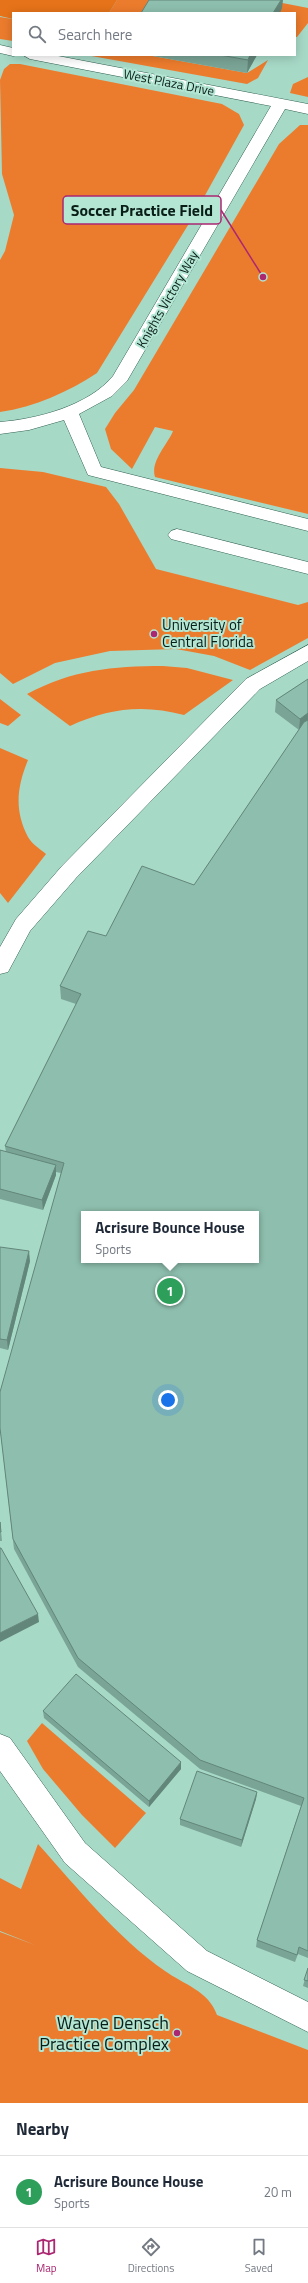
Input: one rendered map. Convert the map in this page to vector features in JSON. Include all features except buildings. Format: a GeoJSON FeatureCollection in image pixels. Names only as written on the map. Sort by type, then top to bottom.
{"type":"FeatureCollection","features":[{"type":"Feature","properties":{"kind":"street"},"geometry":{"type":"LineString","coordinates":[[0,49],[12,52]]}},
{"type":"Feature","properties":{"kind":"street","name":"West Plaza Drive"},"geometry":{"type":"LineString","coordinates":[[35,56],[308,109]]}},
{"type":"Feature","properties":{"kind":"street","name":"Knights Victory Way"},"geometry":{"type":"LineString","coordinates":[[0,428],[52,419],[92,401],[115,384],[280,103]]}},
{"type":"Feature","properties":{"kind":"street"},"geometry":{"type":"LineString","coordinates":[[69,411],[94,471],[308,525]]}},
{"type":"Feature","properties":{"kind":"street"},"geometry":{"type":"LineString","coordinates":[[177,535],[308,568]]}},
{"type":"Feature","properties":{"kind":"street"},"geometry":{"type":"LineString","coordinates":[[0,966],[23,925],[69,872],[254,684],[308,652]]}},
{"type":"Feature","properties":{"kind":"street"},"geometry":{"type":"LineString","coordinates":[[0,1748],[76,1853],[197,1961],[308,2017]]}},
{"type":"Feature","properties":{"kind":"shaded area"},"geometry":{"type":"Polygon","coordinates":[[[0,0],[117,0],[110,12],[12,12],[12,19],[0,16],[0,0]]]}},
{"type":"Feature","properties":{"kind":"shaded area"},"geometry":{"type":"Polygon","coordinates":[[[117,0],[157,0],[150,12],[110,12],[117,0]]]}},
{"type":"Feature","properties":{"kind":"shaded area"},"geometry":{"type":"Polygon","coordinates":[[[267,0],[308,8],[308,23],[296,37],[296,12],[279,12],[267,0]]]}},
{"type":"Feature","properties":{"kind":"shaded area"},"geometry":{"type":"Polygon","coordinates":[[[0,17],[12,19],[12,41],[0,39],[0,17]]]}},
{"type":"Feature","properties":{"kind":"shaded area"},"geometry":{"type":"Polygon","coordinates":[[[92,56],[153,56],[247,73],[268,60],[258,78],[247,84],[92,56]]]}},
{"type":"Feature","properties":{"kind":"shaded area"},"geometry":{"type":"Polygon","coordinates":[[[10,64],[20,64],[222,104],[239,114],[244,125],[193,217],[97,373],[51,398],[13,410],[0,412],[0,260],[5,251],[14,215],[2,174],[0,80],[4,69],[10,64]]]}},
{"type":"Feature","properties":{"kind":"shaded area"},"geometry":{"type":"Polygon","coordinates":[[[308,77],[308,97],[290,93],[293,84],[308,77]]]}},
{"type":"Feature","properties":{"kind":"shaded area"},"geometry":{"type":"Polygon","coordinates":[[[300,125],[308,125],[308,514],[155,477],[154,471],[157,459],[173,431],[155,427],[132,469],[111,449],[105,429],[115,413],[134,390],[279,144],[300,125]]]}},
{"type":"Feature","properties":{"kind":"shaded area"},"geometry":{"type":"Polygon","coordinates":[[[0,468],[43,472],[106,487],[119,504],[156,569],[298,605],[308,602],[308,638],[250,670],[214,656],[176,649],[110,651],[55,663],[13,684],[0,673],[0,468]]]}},
{"type":"Feature","properties":{"kind":"shaded area"},"geometry":{"type":"Polygon","coordinates":[[[163,666],[187,668],[233,680],[184,715],[155,710],[126,710],[98,715],[70,726],[27,694],[60,680],[93,671],[127,667],[163,666]]]}},
{"type":"Feature","properties":{"kind":"shaded area"},"geometry":{"type":"Polygon","coordinates":[[[0,699],[21,715],[8,726],[0,723],[0,699]]]}},
{"type":"Feature","properties":{"kind":"shaded area"},"geometry":{"type":"Polygon","coordinates":[[[0,748],[28,760],[19,789],[19,808],[28,837],[46,854],[8,903],[0,893],[0,748]]]}},
{"type":"Feature","properties":{"kind":"shaded area"},"geometry":{"type":"Polygon","coordinates":[[[42,1723],[146,1813],[115,1848],[82,1815],[43,1769],[27,1741],[42,1723]]]}},
{"type":"Feature","properties":{"kind":"shaded area"},"geometry":{"type":"Polygon","coordinates":[[[38,1844],[83,1895],[130,1943],[147,1958],[172,1976],[202,1994],[213,2007],[217,2015],[308,2050],[308,2103],[0,2103],[0,1932],[35,1945],[0,1931],[0,1878],[21,1889],[38,1844]]]}},
{"type":"Feature","properties":{"kind":"place","name":"Soccer Practice Field"},"geometry":{"type":"Point","coordinates":[263,277]}},
{"type":"Feature","properties":{"kind":"place","name":"University of Central Florida"},"geometry":{"type":"Point","coordinates":[154,634]}},
{"type":"Feature","properties":{"kind":"place","name":"Acrisure Bounce House"},"geometry":{"type":"Point","coordinates":[170,1291]}},
{"type":"Feature","properties":{"kind":"place","name":"Wayne Densch Practice Complex"},"geometry":{"type":"Point","coordinates":[177,2033]}}]}
